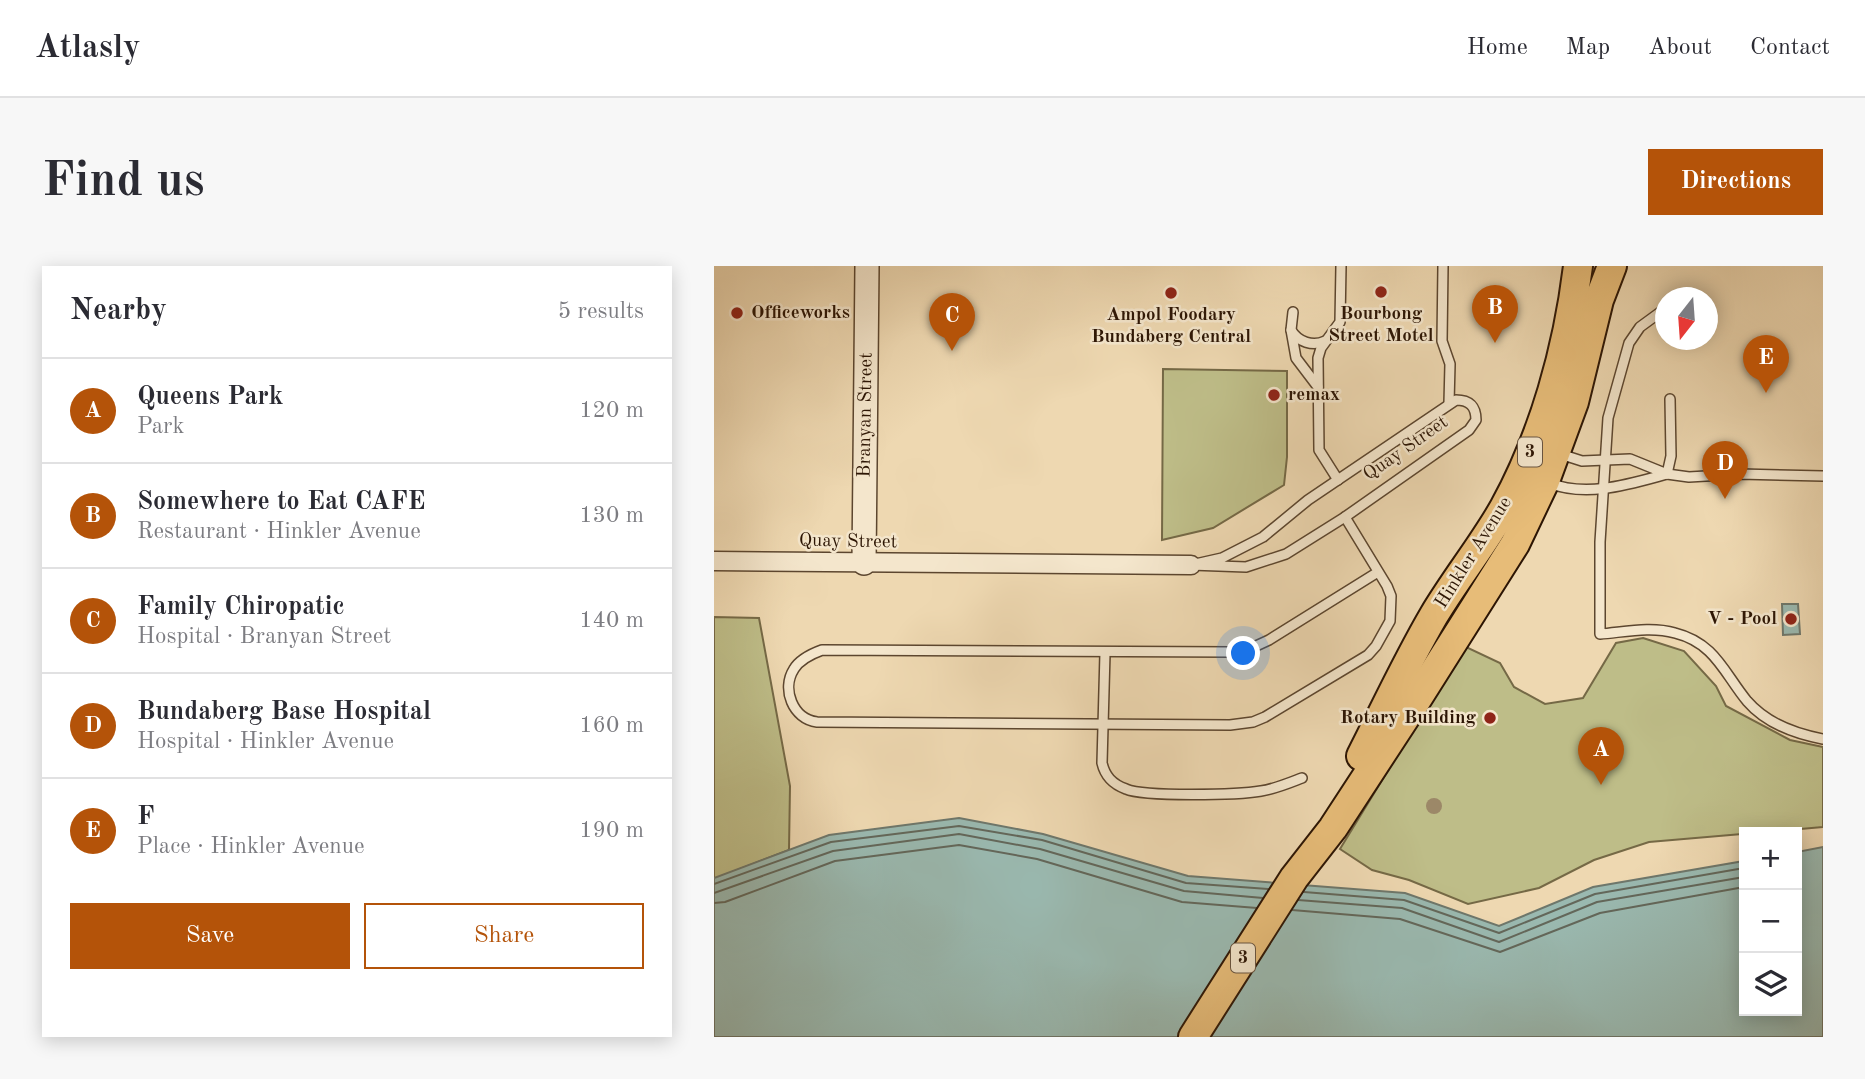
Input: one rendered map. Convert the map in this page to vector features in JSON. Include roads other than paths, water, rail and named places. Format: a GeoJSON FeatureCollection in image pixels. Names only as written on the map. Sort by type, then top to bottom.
{"type":"FeatureCollection","features":[{"type":"Feature","properties":{"kind":"main road","name":"Hinkler Avenue"},"geometry":{"type":"LineString","coordinates":[[1541,463],[1578,266]]}},
{"type":"Feature","properties":{"kind":"main road","name":"Hinkler Avenue"},"geometry":{"type":"LineString","coordinates":[[1192,1037],[1328,825],[1493,583],[1515,544],[1541,463],[1584,367],[1599,300],[1612,266]]}},
{"type":"Feature","properties":{"kind":"street","name":"Branyan Street"},"geometry":{"type":"LineString","coordinates":[[864,563],[867,266]]}},
{"type":"Feature","properties":{"kind":"street","name":"Quay Street"},"geometry":{"type":"LineString","coordinates":[[714,561],[1191,565]]}},
{"type":"Feature","properties":{"kind":"lane"},"geometry":{"type":"LineString","coordinates":[[1338,480],[1319,450],[1318,387],[1319,352],[1340,322],[1341,266]]}},
{"type":"Feature","properties":{"kind":"lane"},"geometry":{"type":"LineString","coordinates":[[1443,266],[1442,341],[1450,364],[1449,403]]}},
{"type":"Feature","properties":{"kind":"lane"},"geometry":{"type":"LineString","coordinates":[[1293,312],[1291,330],[1296,358],[1318,387]]}},
{"type":"Feature","properties":{"kind":"lane"},"geometry":{"type":"LineString","coordinates":[[1655,316],[1640,327],[1625,353],[1608,418],[1600,541],[1600,634],[1662,630],[1690,638],[1714,656],[1756,709],[1781,726],[1823,739]]}},
{"type":"Feature","properties":{"kind":"lane"},"geometry":{"type":"LineString","coordinates":[[1291,330],[1297,338],[1309,343],[1320,344],[1327,341]]}},
{"type":"Feature","properties":{"kind":"lane"},"geometry":{"type":"LineString","coordinates":[[1667,474],[1671,456],[1670,399]]}},
{"type":"Feature","properties":{"kind":"lane","name":"Quay Street"},"geometry":{"type":"LineString","coordinates":[[1456,400],[1469,403],[1476,413],[1473,426],[1345,517],[1286,554],[1245,567],[1191,565],[1222,558],[1263,537],[1308,500],[1449,403],[1456,400]]}},
{"type":"Feature","properties":{"kind":"lane"},"geometry":{"type":"LineString","coordinates":[[1541,463],[1630,459],[1667,474],[1689,477],[1740,474],[1823,476]]}},
{"type":"Feature","properties":{"kind":"lane"},"geometry":{"type":"LineString","coordinates":[[1541,463],[1567,488],[1603,489],[1667,474]]}},
{"type":"Feature","properties":{"kind":"lane"},"geometry":{"type":"LineString","coordinates":[[1345,517],[1387,586],[1392,607],[1390,621],[1376,646],[1357,662],[1265,717],[1230,725],[813,722],[802,717],[789,694],[790,677],[799,662],[813,653],[831,649],[1105,653],[1214,653],[1243,650],[1269,639],[1378,572]]}},
{"type":"Feature","properties":{"kind":"lane"},"geometry":{"type":"LineString","coordinates":[[1105,653],[1102,763],[1110,780],[1127,790],[1149,793],[1250,792],[1273,788],[1302,778]]}},
{"type":"Feature","properties":{"kind":"water","name":"V - Pool"},"geometry":{"type":"Polygon","coordinates":[[[1782,604],[1798,604],[1800,634],[1783,635],[1782,604]]]}},
{"type":"Feature","properties":{"kind":"water"},"geometry":{"type":"Polygon","coordinates":[[[959,818],[1043,834],[1188,876],[1405,893],[1499,926],[1593,887],[1739,862],[1739,1016],[1802,1016],[1802,851],[1823,847],[1823,1037],[714,1037],[714,878],[829,835],[959,818]]]}},
{"type":"Feature","properties":{"kind":"place","name":"Bourbong Street Motel"},"geometry":{"type":"Point","coordinates":[1381,292]}},
{"type":"Feature","properties":{"kind":"place","name":"Ampol Foodary Bundaberg Central"},"geometry":{"type":"Point","coordinates":[1171,293]}},
{"type":"Feature","properties":{"kind":"place","name":"Officeworks"},"geometry":{"type":"Point","coordinates":[737,313]}},
{"type":"Feature","properties":{"kind":"place","name":"Somewhere to Eat CAFE"},"geometry":{"type":"Point","coordinates":[1495,343]}},
{"type":"Feature","properties":{"kind":"place","name":"Family Chiropatic"},"geometry":{"type":"Point","coordinates":[952,351]}},
{"type":"Feature","properties":{"kind":"place","name":"F"},"geometry":{"type":"Point","coordinates":[1766,393]}},
{"type":"Feature","properties":{"kind":"place","name":"remax"},"geometry":{"type":"Point","coordinates":[1274,395]}},
{"type":"Feature","properties":{"kind":"place","name":"Bundaberg Base Hospital"},"geometry":{"type":"Point","coordinates":[1725,499]}},
{"type":"Feature","properties":{"kind":"place","name":"V - Pool"},"geometry":{"type":"Point","coordinates":[1791,619]}},
{"type":"Feature","properties":{"kind":"place","name":"Rotary Building"},"geometry":{"type":"Point","coordinates":[1490,718]}},
{"type":"Feature","properties":{"kind":"place","name":"Queens Park"},"geometry":{"type":"Point","coordinates":[1601,785]}}]}
